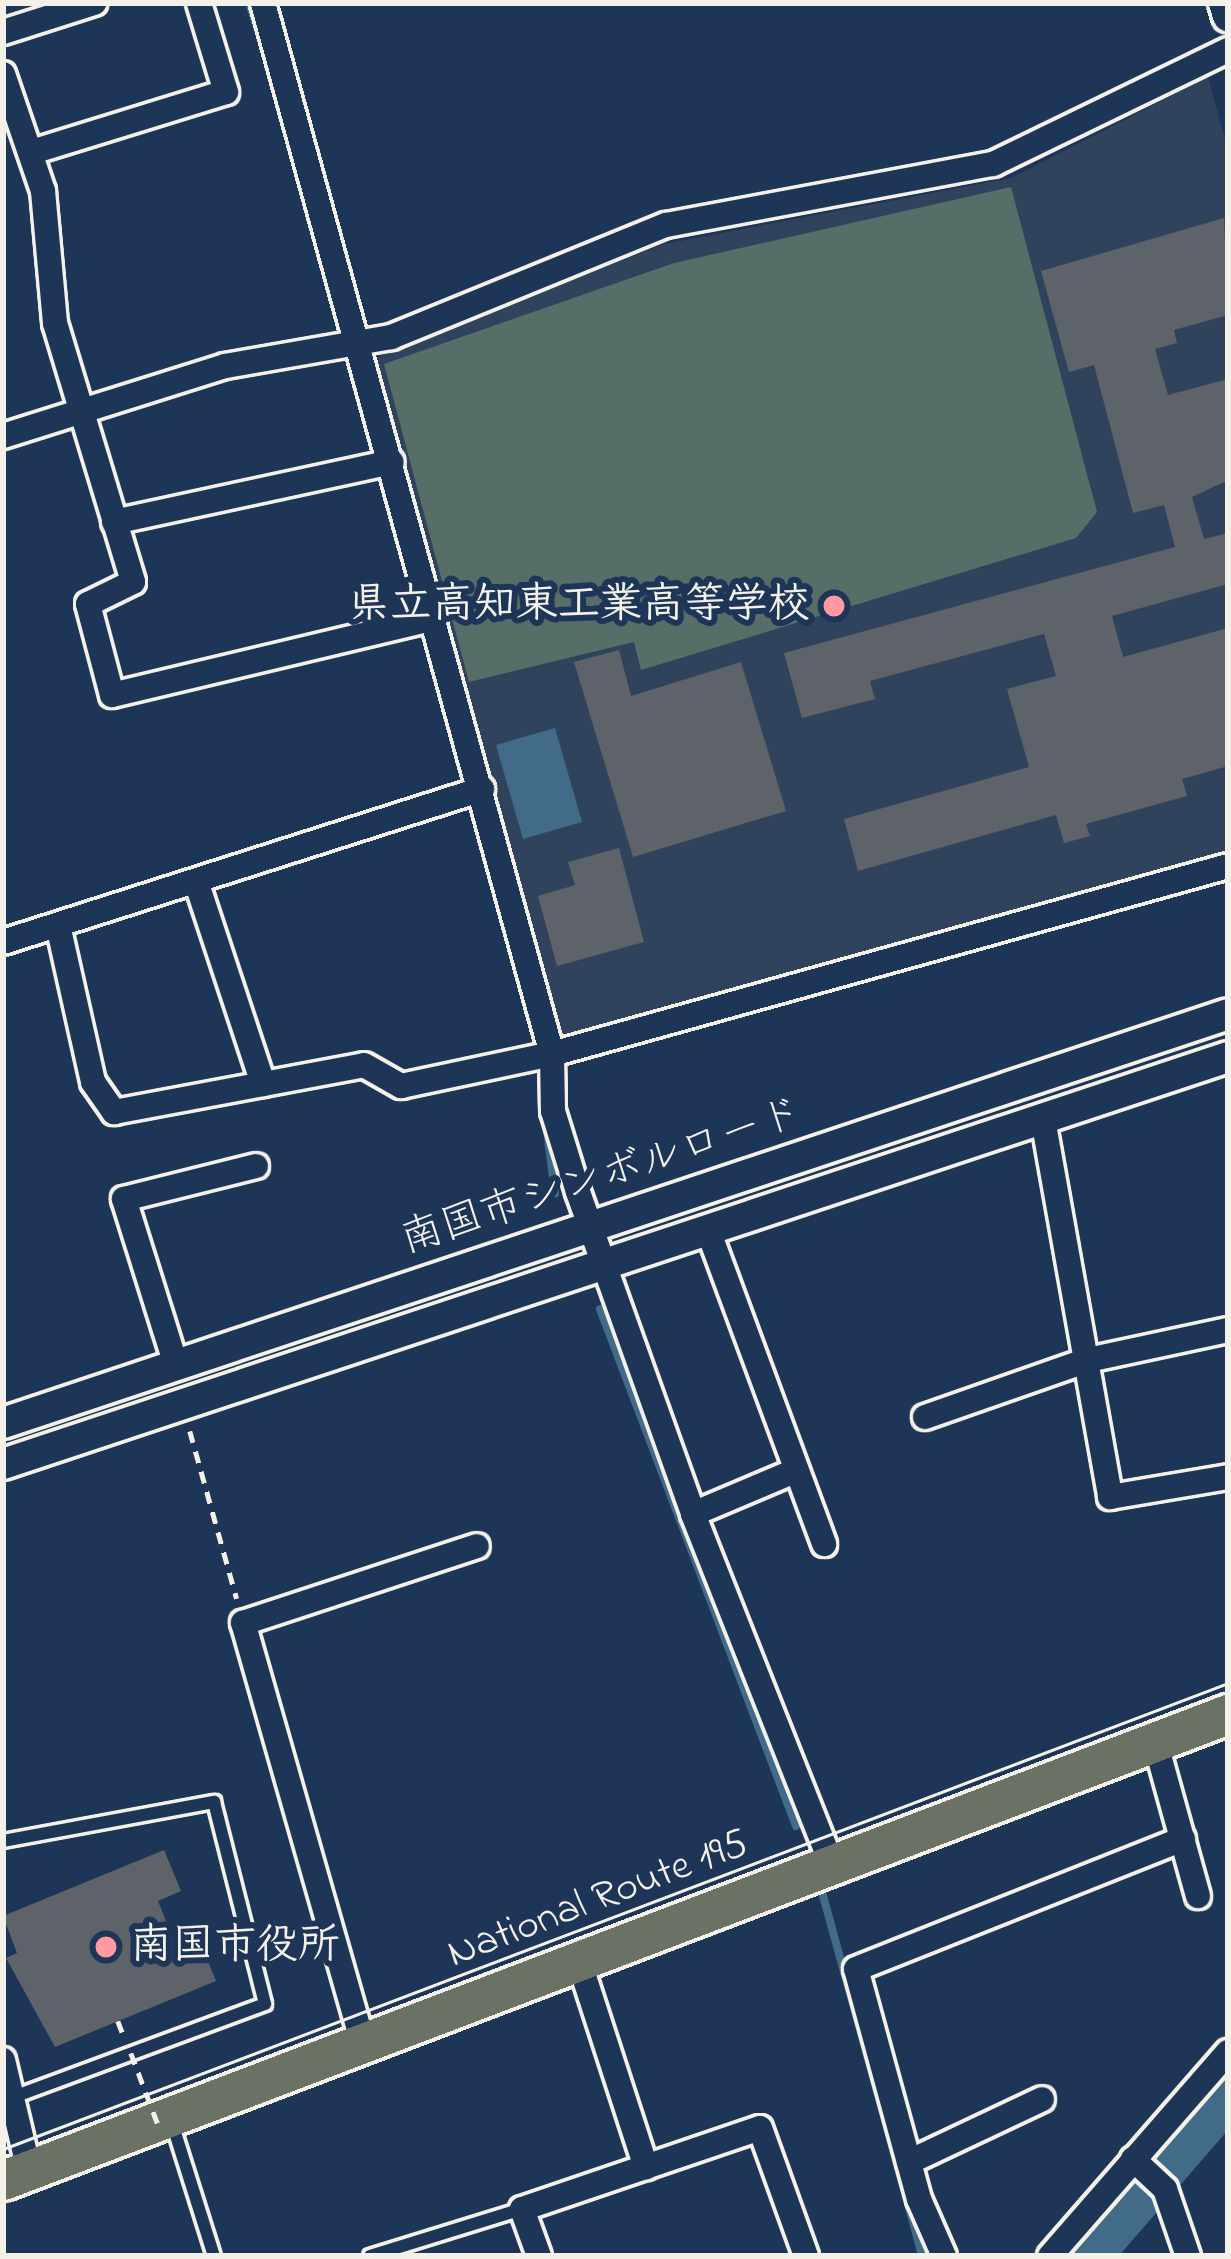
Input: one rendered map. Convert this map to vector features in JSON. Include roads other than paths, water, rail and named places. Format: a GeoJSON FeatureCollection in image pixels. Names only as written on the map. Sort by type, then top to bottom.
{"type":"FeatureCollection","features":[{"type":"Feature","properties":{"kind":"highway","name":"National Route 195"},"geometry":{"type":"LineString","coordinates":[[16,2175],[1228,1714]]}},
{"type":"Feature","properties":{"kind":"street"},"geometry":{"type":"LineString","coordinates":[[3,32],[94,3]]}},
{"type":"Feature","properties":{"kind":"street"},"geometry":{"type":"LineString","coordinates":[[32,152],[226,92],[199,3]]}},
{"type":"Feature","properties":{"kind":"street"},"geometry":{"type":"LineString","coordinates":[[263,3],[552,1054],[554,1111],[602,1265],[693,1514],[831,1862]]}},
{"type":"Feature","properties":{"kind":"street"},"geometry":{"type":"LineString","coordinates":[[1224,3],[1228,16]]}},
{"type":"Feature","properties":{"kind":"street"},"geometry":{"type":"LineString","coordinates":[[3,436],[225,366],[360,346],[666,225],[993,164],[1228,50]]}},
{"type":"Feature","properties":{"kind":"street"},"geometry":{"type":"LineString","coordinates":[[3,74],[43,191],[44,273],[133,582],[88,604],[112,695],[434,617]]}},
{"type":"Feature","properties":{"kind":"street"},"geometry":{"type":"LineString","coordinates":[[114,522],[392,462]]}},
{"type":"Feature","properties":{"kind":"street"},"geometry":{"type":"LineString","coordinates":[[3,942],[482,790]]}},
{"type":"Feature","properties":{"kind":"street"},"geometry":{"type":"LineString","coordinates":[[58,925],[93,1082],[114,1112],[364,1065],[401,1086],[552,1054],[1228,866]]}},
{"type":"Feature","properties":{"kind":"street"},"geometry":{"type":"LineString","coordinates":[[196,881],[263,1084]]}},
{"type":"Feature","properties":{"kind":"street","name":"南国市シンボルロード"},"geometry":{"type":"LineString","coordinates":[[3,1423],[1228,1014]]}},
{"type":"Feature","properties":{"kind":"street","name":"南国市シンボルロード"},"geometry":{"type":"LineString","coordinates":[[3,1464],[1228,1058]]}},
{"type":"Feature","properties":{"kind":"street"},"geometry":{"type":"LineString","coordinates":[[1043,1119],[1110,1497],[1228,1477]]}},
{"type":"Feature","properties":{"kind":"street"},"geometry":{"type":"LineString","coordinates":[[176,1365],[124,1199],[256,1166]]}},
{"type":"Feature","properties":{"kind":"street"},"geometry":{"type":"LineString","coordinates":[[708,1230],[824,1544]]}},
{"type":"Feature","properties":{"kind":"street"},"geometry":{"type":"LineString","coordinates":[[925,1418],[1088,1360],[1228,1330]]}},
{"type":"Feature","properties":{"kind":"street"},"geometry":{"type":"LineString","coordinates":[[693,1514],[795,1471]]}},
{"type":"Feature","properties":{"kind":"street"},"geometry":{"type":"LineString","coordinates":[[362,2040],[243,1622],[477,1546]]}},
{"type":"Feature","properties":{"kind":"street"},"geometry":{"type":"LineString","coordinates":[[1155,1742],[1198,1896]]}},
{"type":"Feature","properties":{"kind":"street"},"geometry":{"type":"LineString","coordinates":[[944,2256],[909,2162],[856,1969],[1183,1839]]}},
{"type":"Feature","properties":{"kind":"street"},"geometry":{"type":"LineString","coordinates":[[579,1961],[646,2167]]}},
{"type":"Feature","properties":{"kind":"street"},"geometry":{"type":"LineString","coordinates":[[1057,2254],[1132,2159],[1228,2052]]}},
{"type":"Feature","properties":{"kind":"street"},"geometry":{"type":"LineString","coordinates":[[3,2060],[11,2098],[16,2175]]}},
{"type":"Feature","properties":{"kind":"street"},"geometry":{"type":"LineString","coordinates":[[909,2162],[1042,2099]]}},
{"type":"Feature","properties":{"kind":"street"},"geometry":{"type":"LineString","coordinates":[[539,2256],[522,2209],[760,2128],[806,2256]]}},
{"type":"Feature","properties":{"kind":"street"},"geometry":{"type":"LineString","coordinates":[[1132,2159],[1165,2189],[1188,2256]]}},
{"type":"Feature","properties":{"kind":"lane"},"geometry":{"type":"LineString","coordinates":[[3,1841],[214,1802],[265,2004],[11,2098]]}},
{"type":"Feature","properties":{"kind":"lane"},"geometry":{"type":"LineString","coordinates":[[165,2121],[214,2256]]}},
{"type":"Feature","properties":{"kind":"lane"},"geometry":{"type":"LineString","coordinates":[[370,2256],[522,2209]]}},
{"type":"Feature","properties":{"kind":"waterway"},"geometry":{"type":"LineString","coordinates":[[249,3],[259,33]]}},
{"type":"Feature","properties":{"kind":"waterway"},"geometry":{"type":"LineString","coordinates":[[546,1123],[555,1193]]}},
{"type":"Feature","properties":{"kind":"waterway"},"geometry":{"type":"LineString","coordinates":[[600,1309],[796,1826]]}},
{"type":"Feature","properties":{"kind":"waterway"},"geometry":{"type":"LineString","coordinates":[[822,1892],[922,2256]]}},
{"type":"Feature","properties":{"kind":"waterway"},"geometry":{"type":"LineString","coordinates":[[1087,2256],[1228,2093]]}},
{"type":"Feature","properties":{"kind":"tram line"},"geometry":{"type":"LineString","coordinates":[[3,2149],[1228,1683]]}},
{"type":"Feature","properties":{"kind":"place","name":"県立高知東工業高等学校"},"geometry":{"type":"Point","coordinates":[834,606]}},
{"type":"Feature","properties":{"kind":"place","name":"南国市役所"},"geometry":{"type":"Point","coordinates":[106,1947]}}]}
